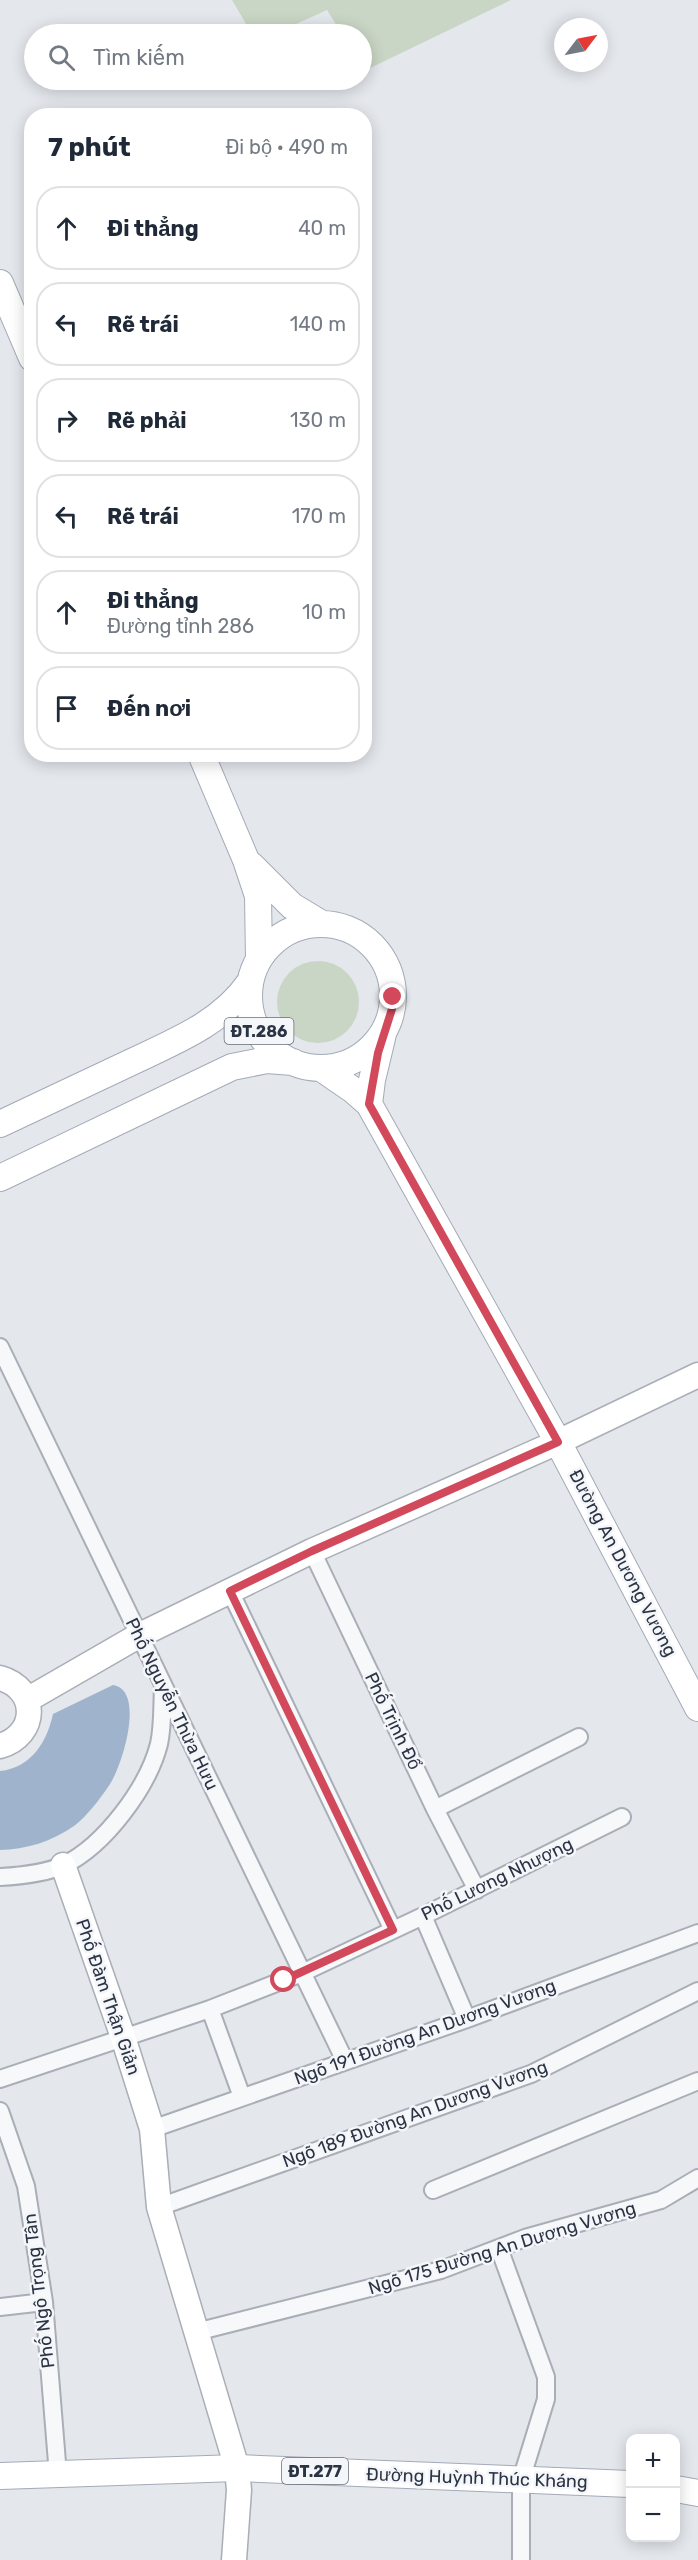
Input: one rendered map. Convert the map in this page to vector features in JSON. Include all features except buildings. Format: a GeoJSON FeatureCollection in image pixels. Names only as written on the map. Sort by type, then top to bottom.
{"type":"FeatureCollection","features":[{"type":"Feature","properties":{"kind":"main road"},"geometry":{"type":"LineString","coordinates":[[0,283],[24,339]]}},
{"type":"Feature","properties":{"kind":"main road","name":"ĐT.286"},"geometry":{"type":"LineString","coordinates":[[204,762],[246,860],[258,896],[255,971],[249,1002],[253,1020],[262,1037],[275,1051],[293,1062],[321,1068],[340,1066],[357,1059],[372,1048],[384,1033]]}},
{"type":"Feature","properties":{"kind":"main road","name":"ĐT.286"},"geometry":{"type":"LineString","coordinates":[[246,860],[292,906],[322,924]]}},
{"type":"Feature","properties":{"kind":"main road","name":"ĐT.286"},"geometry":{"type":"LineString","coordinates":[[255,971],[275,940],[297,928],[322,924],[346,928],[368,941],[384,960],[392,984],[393,997],[392,1009],[372,1080],[369,1104]]}},
{"type":"Feature","properties":{"kind":"main road"},"geometry":{"type":"LineString","coordinates":[[0,1124],[198,1029],[231,1005],[255,971]]}},
{"type":"Feature","properties":{"kind":"main road"},"geometry":{"type":"LineString","coordinates":[[0,1178],[232,1067],[267,1060],[293,1062]]}},
{"type":"Feature","properties":{"kind":"main road","name":"Đường An Dương Vương"},"geometry":{"type":"LineString","coordinates":[[321,1068],[369,1104],[558,1442],[698,1708]]}},
{"type":"Feature","properties":{"kind":"main road","name":"Đường Huỳnh Thúc Kháng"},"geometry":{"type":"LineString","coordinates":[[0,2476],[237,2468],[626,2484]]}},
{"type":"Feature","properties":{"kind":"main road"},"geometry":{"type":"LineString","coordinates":[[680,2490],[698,2493]]}},
{"type":"Feature","properties":{"kind":"street","name":"Phố Nguyễn Thừa Hưu"},"geometry":{"type":"LineString","coordinates":[[0,1347],[6,1377],[138,1636],[345,2061]]}},
{"type":"Feature","properties":{"kind":"street"},"geometry":{"type":"LineString","coordinates":[[27,1700],[138,1636],[312,1551],[558,1442],[698,1375]]}},
{"type":"Feature","properties":{"kind":"street","name":"Phố Trịnh Đổ"},"geometry":{"type":"LineString","coordinates":[[312,1551],[435,1809],[477,1890]]}},
{"type":"Feature","properties":{"kind":"street"},"geometry":{"type":"LineString","coordinates":[[230,1591],[393,1930]]}},
{"type":"Feature","properties":{"kind":"street"},"geometry":{"type":"LineString","coordinates":[[0,1678],[16,1685],[27,1700],[29,1720],[25,1730],[18,1738],[0,1746]]}},
{"type":"Feature","properties":{"kind":"street"},"geometry":{"type":"LineString","coordinates":[[0,1877],[63,1865],[102,1835],[120,1817],[143,1784],[159,1742],[163,1687]]}},
{"type":"Feature","properties":{"kind":"street"},"geometry":{"type":"LineString","coordinates":[[435,1809],[579,1737]]}},
{"type":"Feature","properties":{"kind":"street","name":"Phố Lương Nhượng"},"geometry":{"type":"LineString","coordinates":[[0,2079],[210,2008],[302,1973],[477,1890],[622,1817]]}},
{"type":"Feature","properties":{"kind":"street","name":"Phố Đàm Thận Giản"},"geometry":{"type":"LineString","coordinates":[[63,1865],[123,2037],[152,2129],[159,2207],[237,2468],[240,2490],[234,2560]]}},
{"type":"Feature","properties":{"kind":"street"},"geometry":{"type":"LineString","coordinates":[[423,1916],[467,2019]]}},
{"type":"Feature","properties":{"kind":"street","name":"Ngõ 191 Đường An Dương Vương"},"geometry":{"type":"LineString","coordinates":[[152,2129],[467,2019],[698,1933]]}},
{"type":"Feature","properties":{"kind":"street","name":"Ngõ 189 Đường An Dương Vương"},"geometry":{"type":"LineString","coordinates":[[159,2207],[531,2074],[698,1991]]}},
{"type":"Feature","properties":{"kind":"street"},"geometry":{"type":"LineString","coordinates":[[210,2008],[242,2097]]}},
{"type":"Feature","properties":{"kind":"street"},"geometry":{"type":"LineString","coordinates":[[433,2190],[698,2081]]}},
{"type":"Feature","properties":{"kind":"street","name":"Phố Ngô Trọng Tân"},"geometry":{"type":"LineString","coordinates":[[0,2111],[26,2186],[44,2302],[58,2475]]}},
{"type":"Feature","properties":{"kind":"street","name":"Ngõ 175 Đường An Dương Vương"},"geometry":{"type":"LineString","coordinates":[[196,2332],[441,2270],[525,2238],[661,2200],[698,2178]]}},
{"type":"Feature","properties":{"kind":"street"},"geometry":{"type":"LineString","coordinates":[[499,2248],[546,2377],[546,2399],[521,2480],[521,2560]]}},
{"type":"Feature","properties":{"kind":"street"},"geometry":{"type":"LineString","coordinates":[[0,2307],[44,2302]]}},
{"type":"Feature","properties":{"kind":"green space"},"geometry":{"type":"Polygon","coordinates":[[[232,0],[511,0],[372,67],[372,24],[336,24],[327,10],[296,24],[246,24],[232,0]]]}},
{"type":"Feature","properties":{"kind":"green space"},"geometry":{"type":"Polygon","coordinates":[[[318,961],[334,964],[347,973],[356,986],[359,1002],[356,1018],[347,1031],[334,1040],[318,1043],[302,1040],[289,1031],[280,1018],[277,1002],[280,986],[289,973],[302,964],[318,961]]]}},
{"type":"Feature","properties":{"kind":"water"},"geometry":{"type":"Polygon","coordinates":[[[113,1685],[123,1690],[128,1700],[130,1714],[120,1762],[106,1790],[84,1817],[66,1831],[29,1846],[0,1850],[0,1771],[21,1765],[36,1752],[47,1734],[53,1714],[113,1685]]]}},
{"type":"Feature","properties":{"kind":"route"},"geometry":{"type":"LineString","coordinates":[[284,1980],[393,1930],[230,1591],[312,1551],[558,1442],[369,1104],[378,1053],[392,1009],[393,997]]}}]}
